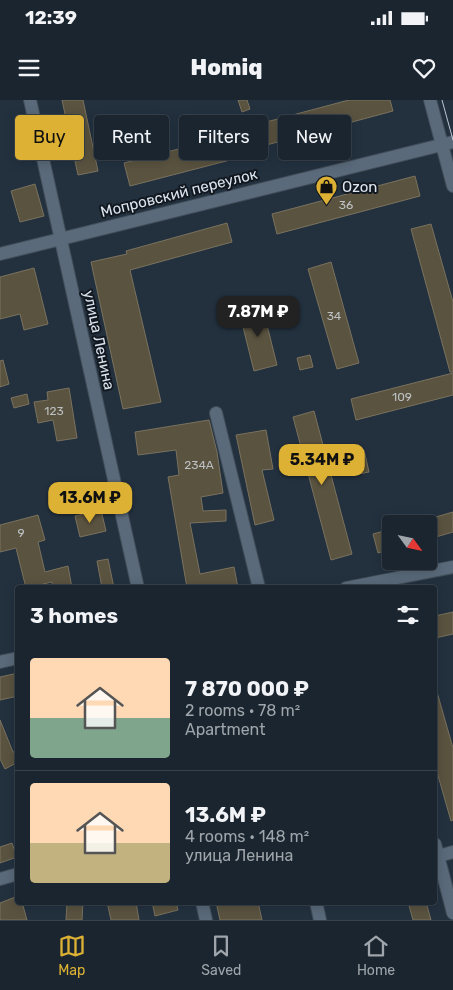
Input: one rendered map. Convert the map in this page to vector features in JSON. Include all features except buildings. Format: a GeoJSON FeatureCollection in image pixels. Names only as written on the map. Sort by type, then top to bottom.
{"type":"FeatureCollection","features":[{"type":"Feature","properties":{"kind":"street","name":"улица Ленина"},"geometry":{"type":"LineString","coordinates":[[30,100],[137,585]]}},
{"type":"Feature","properties":{"kind":"street"},"geometry":{"type":"LineString","coordinates":[[430,100],[448,143],[453,186]]}},
{"type":"Feature","properties":{"kind":"street","name":"Мопровский переулок"},"geometry":{"type":"LineString","coordinates":[[0,254],[448,143]]}},
{"type":"Feature","properties":{"kind":"street"},"geometry":{"type":"LineString","coordinates":[[216,413],[258,585]]}},
{"type":"Feature","properties":{"kind":"street"},"geometry":{"type":"LineString","coordinates":[[361,585],[453,567]]}},
{"type":"Feature","properties":{"kind":"street"},"geometry":{"type":"LineString","coordinates":[[0,662],[15,659]]}},
{"type":"Feature","properties":{"kind":"street"},"geometry":{"type":"LineString","coordinates":[[453,852],[437,850],[453,913]]}},
{"type":"Feature","properties":{"kind":"street"},"geometry":{"type":"LineString","coordinates":[[0,879],[15,875]]}},
{"type":"Feature","properties":{"kind":"street"},"geometry":{"type":"LineString","coordinates":[[203,905],[206,920]]}},
{"type":"Feature","properties":{"kind":"street"},"geometry":{"type":"LineString","coordinates":[[317,905],[320,920]]}},
{"type":"Feature","properties":{"kind":"tram line"},"geometry":{"type":"LineString","coordinates":[[442,100],[453,140]]}},
{"type":"Feature","properties":{"kind":"place","name":"Ozon"},"geometry":{"type":"Point","coordinates":[326,206]}}]}
